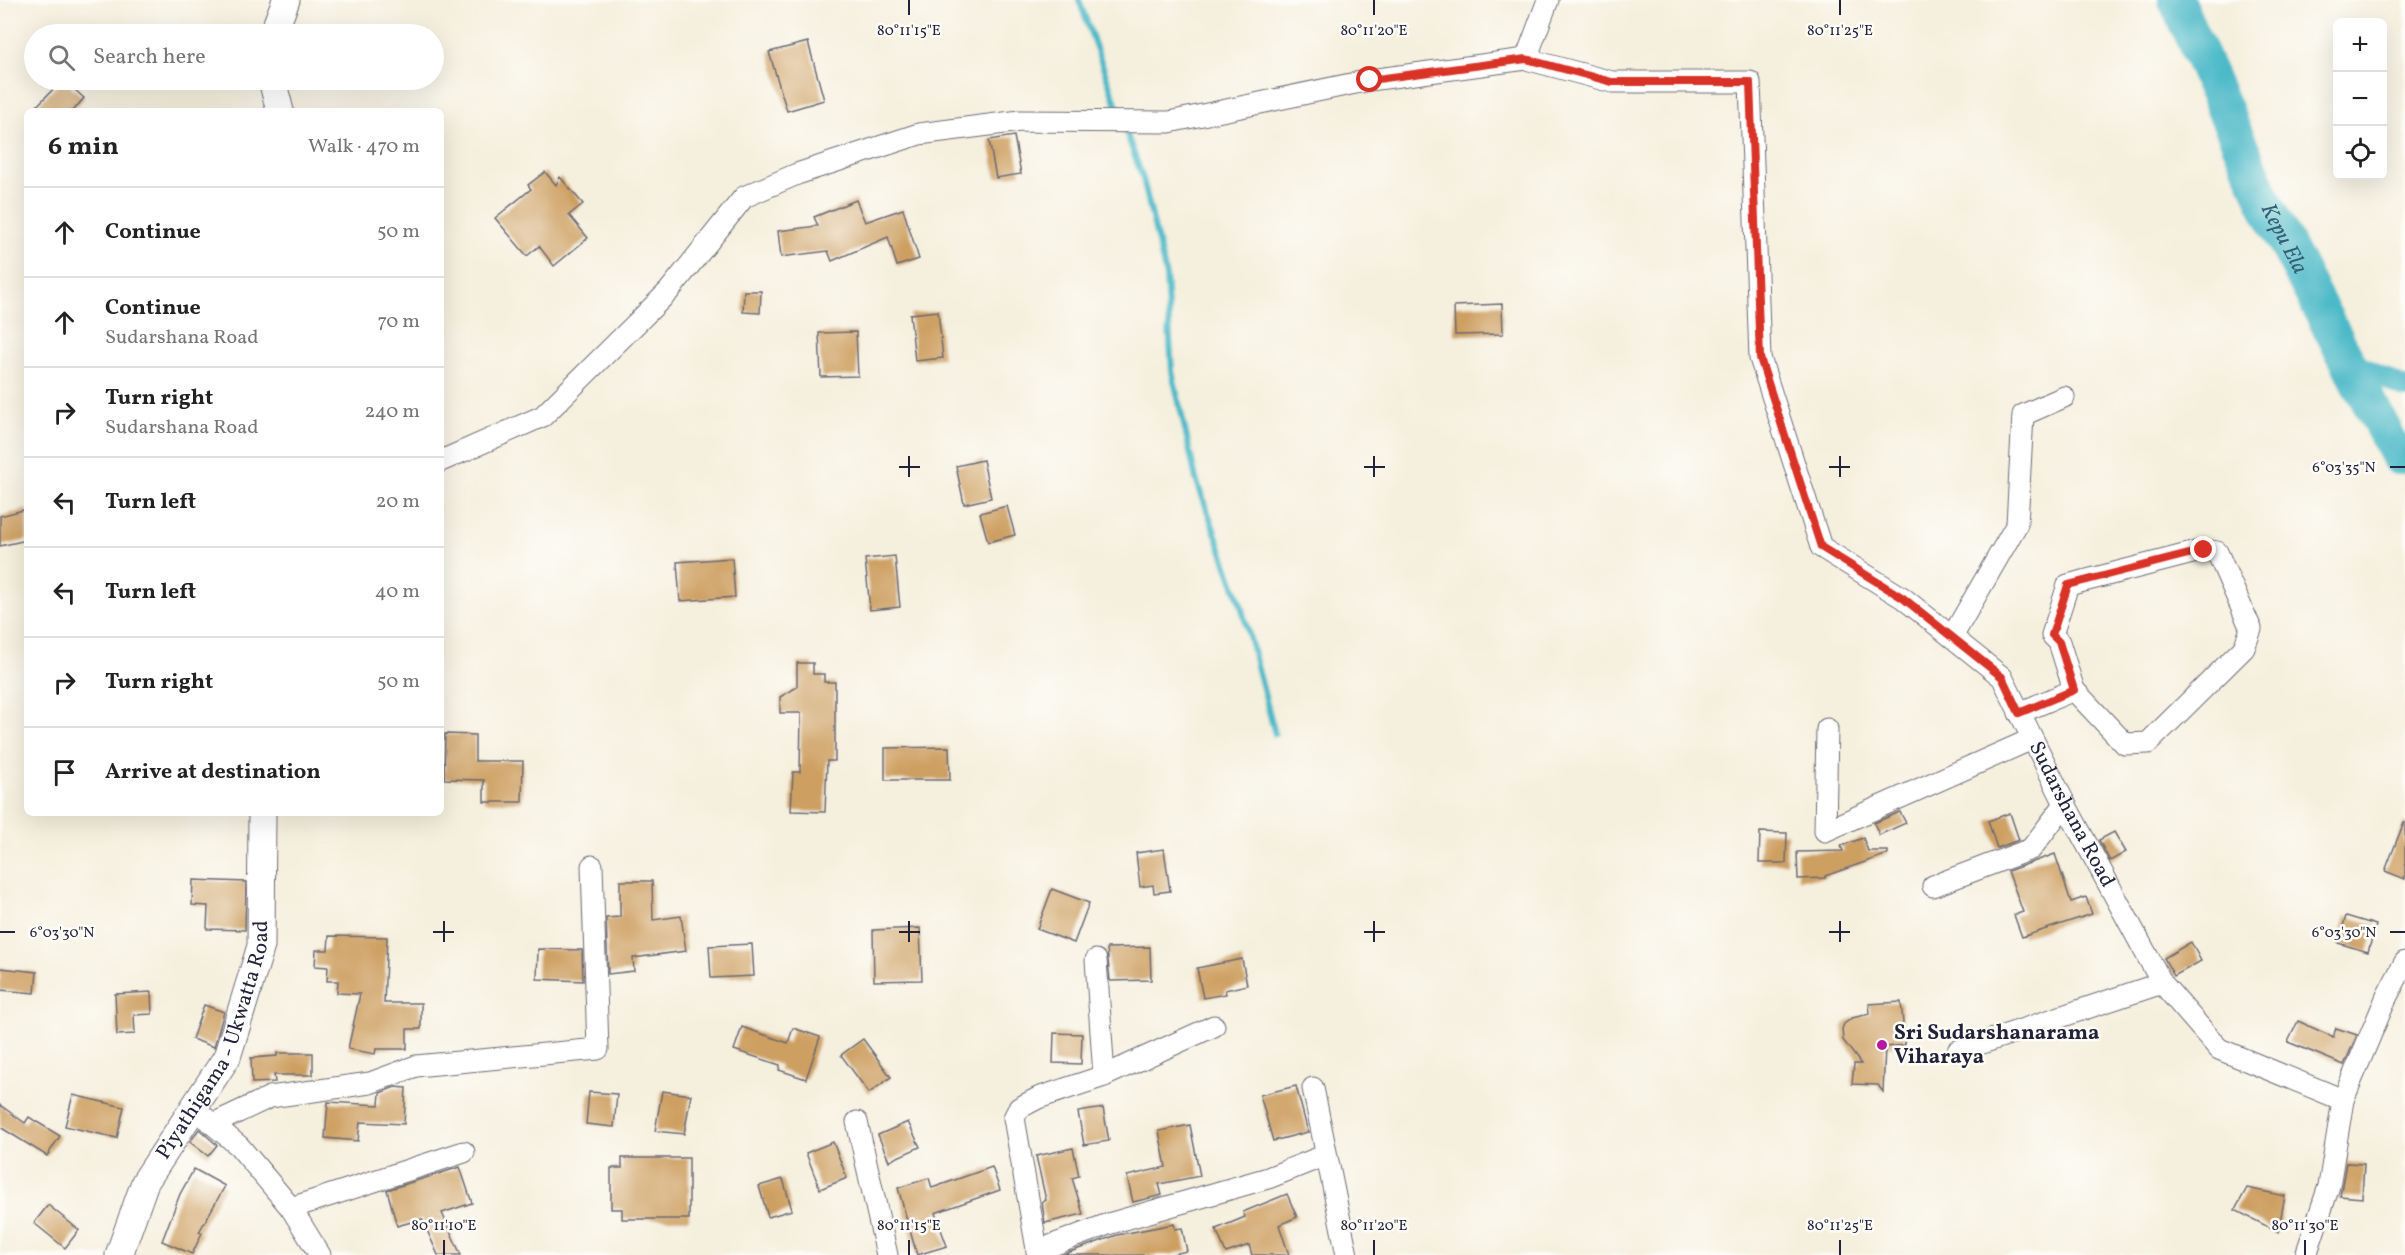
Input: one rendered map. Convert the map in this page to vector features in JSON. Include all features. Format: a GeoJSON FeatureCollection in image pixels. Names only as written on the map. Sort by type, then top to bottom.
{"type":"FeatureCollection","features":[{"type":"Feature","properties":{"kind":"street"},"geometry":{"type":"LineString","coordinates":[[277,24],[286,0]]}},
{"type":"Feature","properties":{"kind":"street"},"geometry":{"type":"LineString","coordinates":[[444,460],[543,416],[669,291],[744,197],[796,174],[920,134],[1020,121],[1169,122],[1370,80],[1526,59],[1548,0]]}},
{"type":"Feature","properties":{"kind":"street","name":"Sudarshana Road"},"geometry":{"type":"LineString","coordinates":[[1526,59],[1612,82],[1750,82],[1760,358],[1821,547],[1903,598],[2002,677],[2065,804],[2162,983],[2220,1049],[2343,1100]]}},
{"type":"Feature","properties":{"kind":"street"},"geometry":{"type":"LineString","coordinates":[[275,90],[279,108]]}},
{"type":"Feature","properties":{"kind":"street"},"geometry":{"type":"LineString","coordinates":[[1952,637],[2017,524],[2022,415],[2064,397]]}},
{"type":"Feature","properties":{"kind":"street"},"geometry":{"type":"LineString","coordinates":[[2204,550],[2217,552],[2251,629],[2244,648],[2148,743],[2125,744],[2074,690],[2059,642],[2052,635],[2068,585],[2204,550]]}},
{"type":"Feature","properties":{"kind":"street"},"geometry":{"type":"LineString","coordinates":[[2019,713],[2074,690]]}},
{"type":"Feature","properties":{"kind":"street"},"geometry":{"type":"LineString","coordinates":[[1827,729],[1825,831],[2032,739]]}},
{"type":"Feature","properties":{"kind":"street"},"geometry":{"type":"LineString","coordinates":[[1933,886],[2031,849],[2065,804]]}},
{"type":"Feature","properties":{"kind":"street","name":"Piyathigama - Ukwatta Road"},"geometry":{"type":"LineString","coordinates":[[119,1255],[145,1182],[203,1116],[227,1057],[261,945],[262,816]]}},
{"type":"Feature","properties":{"kind":"street"},"geometry":{"type":"LineString","coordinates":[[203,1116],[270,1097],[370,1083],[416,1066],[598,1049],[592,866]]}},
{"type":"Feature","properties":{"kind":"street"},"geometry":{"type":"LineString","coordinates":[[1096,960],[1104,1076]]}},
{"type":"Feature","properties":{"kind":"street"},"geometry":{"type":"LineString","coordinates":[[2306,1255],[2329,1186],[2343,1100],[2387,996],[2405,962]]}},
{"type":"Feature","properties":{"kind":"street"},"geometry":{"type":"LineString","coordinates":[[1958,1051],[2162,983]]}},
{"type":"Feature","properties":{"kind":"street"},"geometry":{"type":"LineString","coordinates":[[1214,1026],[1104,1076],[1038,1098],[1019,1108],[1014,1118],[1037,1253],[1108,1224],[1268,1178],[1326,1155]]}},
{"type":"Feature","properties":{"kind":"street"},"geometry":{"type":"LineString","coordinates":[[1313,1088],[1347,1255]]}},
{"type":"Feature","properties":{"kind":"street"},"geometry":{"type":"LineString","coordinates":[[203,1116],[239,1146],[291,1208],[320,1255]]}},
{"type":"Feature","properties":{"kind":"street"},"geometry":{"type":"LineString","coordinates":[[857,1122],[887,1255]]}},
{"type":"Feature","properties":{"kind":"street"},"geometry":{"type":"LineString","coordinates":[[291,1208],[464,1152]]}},
{"type":"Feature","properties":{"kind":"building"},"geometry":{"type":"Polygon","coordinates":[[[808,42],[824,100],[787,111],[769,52],[808,42]]]}},
{"type":"Feature","properties":{"kind":"building"},"geometry":{"type":"Polygon","coordinates":[[[52,90],[75,90],[84,98],[76,108],[35,108],[52,90]]]}},
{"type":"Feature","properties":{"kind":"building"},"geometry":{"type":"Polygon","coordinates":[[[1014,136],[1021,174],[996,178],[989,140],[1014,136]]]}},
{"type":"Feature","properties":{"kind":"building"},"geometry":{"type":"Polygon","coordinates":[[[545,172],[556,185],[560,177],[583,204],[569,215],[588,238],[554,266],[539,246],[527,256],[495,218],[531,189],[528,185],[545,172]]]}},
{"type":"Feature","properties":{"kind":"building"},"geometry":{"type":"Polygon","coordinates":[[[856,200],[865,222],[903,209],[919,259],[897,266],[888,237],[832,261],[828,251],[781,257],[778,231],[818,226],[814,217],[856,200]]]}},
{"type":"Feature","properties":{"kind":"building"},"geometry":{"type":"Polygon","coordinates":[[[744,291],[761,291],[760,313],[743,312],[744,291]]]}},
{"type":"Feature","properties":{"kind":"building"},"geometry":{"type":"Polygon","coordinates":[[[1502,304],[1503,334],[1455,335],[1454,306],[1502,304]]]}},
{"type":"Feature","properties":{"kind":"building"},"geometry":{"type":"Polygon","coordinates":[[[938,311],[943,358],[915,361],[910,314],[938,311]]]}},
{"type":"Feature","properties":{"kind":"building"},"geometry":{"type":"Polygon","coordinates":[[[856,332],[858,376],[821,377],[819,333],[856,332]]]}},
{"type":"Feature","properties":{"kind":"building"},"geometry":{"type":"Polygon","coordinates":[[[983,460],[991,498],[964,504],[956,466],[983,460]]]}},
{"type":"Feature","properties":{"kind":"building"},"geometry":{"type":"Polygon","coordinates":[[[1007,506],[1015,535],[988,542],[980,513],[1007,506]]]}},
{"type":"Feature","properties":{"kind":"building"},"geometry":{"type":"Polygon","coordinates":[[[24,510],[24,541],[0,546],[0,516],[24,510]]]}},
{"type":"Feature","properties":{"kind":"building"},"geometry":{"type":"Polygon","coordinates":[[[895,556],[900,607],[870,610],[865,559],[895,556]]]}},
{"type":"Feature","properties":{"kind":"building"},"geometry":{"type":"Polygon","coordinates":[[[732,558],[735,597],[680,601],[677,562],[732,558]]]}},
{"type":"Feature","properties":{"kind":"building"},"geometry":{"type":"Polygon","coordinates":[[[797,663],[813,663],[813,674],[824,674],[824,682],[835,682],[835,761],[827,761],[825,812],[791,811],[793,772],[800,772],[801,713],[780,713],[780,697],[797,687],[797,663]]]}},
{"type":"Feature","properties":{"kind":"building"},"geometry":{"type":"Polygon","coordinates":[[[445,734],[475,735],[475,761],[523,761],[522,802],[484,802],[484,780],[444,779],[445,734]]]}},
{"type":"Feature","properties":{"kind":"building"},"geometry":{"type":"Polygon","coordinates":[[[949,747],[950,780],[885,780],[885,748],[949,747]]]}},
{"type":"Feature","properties":{"kind":"building"},"geometry":{"type":"Polygon","coordinates":[[[1900,812],[1906,823],[1879,835],[1874,823],[1900,812]]]}},
{"type":"Feature","properties":{"kind":"building"},"geometry":{"type":"Polygon","coordinates":[[[2010,813],[2019,840],[1997,848],[1988,821],[2010,813]]]}},
{"type":"Feature","properties":{"kind":"building"},"geometry":{"type":"Polygon","coordinates":[[[2405,822],[2405,879],[2385,871],[2405,822]]]}},
{"type":"Feature","properties":{"kind":"building"},"geometry":{"type":"Polygon","coordinates":[[[1760,832],[1787,833],[1786,863],[1759,863],[1760,832]]]}},
{"type":"Feature","properties":{"kind":"building"},"geometry":{"type":"Polygon","coordinates":[[[2114,832],[2126,852],[2110,861],[2099,840],[2114,832]]]}},
{"type":"Feature","properties":{"kind":"building"},"geometry":{"type":"Polygon","coordinates":[[[1863,838],[1868,851],[1888,851],[1888,854],[1825,876],[1825,878],[1798,879],[1797,852],[1843,851],[1841,846],[1863,838]]]}},
{"type":"Feature","properties":{"kind":"building"},"geometry":{"type":"Polygon","coordinates":[[[1164,849],[1170,891],[1154,893],[1153,885],[1140,887],[1136,853],[1164,849]]]}},
{"type":"Feature","properties":{"kind":"building"},"geometry":{"type":"Polygon","coordinates":[[[2055,854],[2071,902],[2086,897],[2092,914],[2022,937],[2014,915],[2023,912],[2008,871],[2055,854]]]}},
{"type":"Feature","properties":{"kind":"building"},"geometry":{"type":"Polygon","coordinates":[[[193,880],[246,882],[245,930],[207,929],[208,906],[192,905],[193,880]]]}},
{"type":"Feature","properties":{"kind":"building"},"geometry":{"type":"Polygon","coordinates":[[[620,881],[652,881],[653,920],[681,916],[686,951],[633,958],[634,971],[608,974],[606,918],[620,917],[620,881]]]}},
{"type":"Feature","properties":{"kind":"building"},"geometry":{"type":"Polygon","coordinates":[[[1052,889],[1089,903],[1074,943],[1037,929],[1052,889]]]}},
{"type":"Feature","properties":{"kind":"building"},"geometry":{"type":"Polygon","coordinates":[[[2346,916],[2376,925],[2368,952],[2338,943],[2346,916]]]}},
{"type":"Feature","properties":{"kind":"building"},"geometry":{"type":"Polygon","coordinates":[[[920,928],[922,980],[874,981],[873,930],[920,928]]]}},
{"type":"Feature","properties":{"kind":"building"},"geometry":{"type":"Polygon","coordinates":[[[329,936],[387,937],[384,1003],[421,1003],[421,1029],[407,1029],[407,1049],[376,1049],[375,1054],[348,1049],[360,994],[337,993],[338,981],[327,981],[328,967],[315,966],[316,950],[328,950],[329,936]]]}},
{"type":"Feature","properties":{"kind":"building"},"geometry":{"type":"Polygon","coordinates":[[[2191,942],[2201,961],[2174,976],[2164,958],[2191,942]]]}},
{"type":"Feature","properties":{"kind":"building"},"geometry":{"type":"Polygon","coordinates":[[[752,944],[754,976],[711,978],[709,946],[752,944]]]}},
{"type":"Feature","properties":{"kind":"building"},"geometry":{"type":"Polygon","coordinates":[[[1150,947],[1151,980],[1110,981],[1107,948],[1150,947]]]}},
{"type":"Feature","properties":{"kind":"building"},"geometry":{"type":"Polygon","coordinates":[[[538,949],[582,950],[583,981],[537,979],[538,949]]]}},
{"type":"Feature","properties":{"kind":"building"},"geometry":{"type":"Polygon","coordinates":[[[1242,959],[1247,985],[1225,990],[1226,994],[1203,998],[1197,968],[1242,959]]]}},
{"type":"Feature","properties":{"kind":"building"},"geometry":{"type":"Polygon","coordinates":[[[0,968],[37,972],[35,993],[0,990],[0,968]]]}},
{"type":"Feature","properties":{"kind":"building"},"geometry":{"type":"Polygon","coordinates":[[[151,992],[152,1014],[134,1015],[135,1034],[117,1035],[115,994],[151,992]]]}},
{"type":"Feature","properties":{"kind":"building"},"geometry":{"type":"Polygon","coordinates":[[[1901,1002],[1905,1045],[1885,1047],[1883,1092],[1878,1085],[1852,1084],[1854,1064],[1861,1064],[1843,1040],[1844,1024],[1852,1018],[1870,1014],[1869,1004],[1901,1002]]]}},
{"type":"Feature","properties":{"kind":"building"},"geometry":{"type":"Polygon","coordinates":[[[204,1005],[224,1012],[214,1047],[192,1039],[204,1005]]]}},
{"type":"Feature","properties":{"kind":"building"},"geometry":{"type":"Polygon","coordinates":[[[2298,1021],[2333,1037],[2336,1028],[2357,1035],[2344,1065],[2288,1042],[2298,1021]]]}},
{"type":"Feature","properties":{"kind":"building"},"geometry":{"type":"Polygon","coordinates":[[[742,1027],[788,1043],[793,1028],[820,1037],[806,1079],[779,1070],[780,1065],[734,1050],[742,1027]]]}},
{"type":"Feature","properties":{"kind":"building"},"geometry":{"type":"Polygon","coordinates":[[[1054,1033],[1082,1034],[1081,1064],[1053,1063],[1054,1033]]]}},
{"type":"Feature","properties":{"kind":"building"},"geometry":{"type":"Polygon","coordinates":[[[863,1039],[891,1077],[869,1093],[841,1055],[863,1039]]]}},
{"type":"Feature","properties":{"kind":"building"},"geometry":{"type":"Polygon","coordinates":[[[277,1053],[313,1053],[313,1075],[274,1075],[275,1082],[252,1083],[251,1058],[277,1056],[277,1053]]]}},
{"type":"Feature","properties":{"kind":"building"},"geometry":{"type":"Polygon","coordinates":[[[1296,1086],[1308,1132],[1273,1141],[1260,1095],[1296,1086]]]}},
{"type":"Feature","properties":{"kind":"building"},"geometry":{"type":"Polygon","coordinates":[[[395,1087],[406,1088],[404,1124],[360,1122],[358,1141],[325,1138],[328,1102],[379,1105],[380,1093],[395,1087]]]}},
{"type":"Feature","properties":{"kind":"building"},"geometry":{"type":"Polygon","coordinates":[[[662,1091],[691,1095],[684,1134],[655,1131],[662,1091]]]}},
{"type":"Feature","properties":{"kind":"building"},"geometry":{"type":"Polygon","coordinates":[[[589,1092],[617,1094],[614,1127],[586,1124],[589,1092]]]}},
{"type":"Feature","properties":{"kind":"building"},"geometry":{"type":"Polygon","coordinates":[[[73,1095],[124,1107],[117,1138],[65,1126],[73,1095]]]}},
{"type":"Feature","properties":{"kind":"building"},"geometry":{"type":"Polygon","coordinates":[[[0,1105],[25,1123],[29,1117],[60,1136],[47,1156],[0,1127],[0,1105]]]}},
{"type":"Feature","properties":{"kind":"building"},"geometry":{"type":"Polygon","coordinates":[[[1103,1108],[1109,1141],[1084,1145],[1078,1112],[1103,1108]]]}},
{"type":"Feature","properties":{"kind":"building"},"geometry":{"type":"Polygon","coordinates":[[[908,1122],[920,1147],[889,1161],[878,1135],[908,1122]]]}},
{"type":"Feature","properties":{"kind":"building"},"geometry":{"type":"Polygon","coordinates":[[[1190,1125],[1200,1176],[1159,1184],[1162,1195],[1133,1202],[1127,1176],[1166,1167],[1159,1131],[1190,1125]]]}},
{"type":"Feature","properties":{"kind":"building"},"geometry":{"type":"Polygon","coordinates":[[[199,1129],[217,1145],[208,1156],[190,1142],[199,1129]]]}},
{"type":"Feature","properties":{"kind":"building"},"geometry":{"type":"Polygon","coordinates":[[[833,1142],[847,1178],[820,1189],[806,1153],[833,1142]]]}},
{"type":"Feature","properties":{"kind":"building"},"geometry":{"type":"Polygon","coordinates":[[[1073,1148],[1079,1176],[1072,1178],[1083,1214],[1045,1223],[1042,1202],[1046,1200],[1036,1156],[1073,1148]]]}},
{"type":"Feature","properties":{"kind":"building"},"geometry":{"type":"Polygon","coordinates":[[[622,1158],[689,1158],[689,1219],[622,1219],[622,1209],[611,1209],[611,1168],[622,1168],[622,1158]]]}},
{"type":"Feature","properties":{"kind":"building"},"geometry":{"type":"Polygon","coordinates":[[[2346,1163],[2364,1164],[2362,1198],[2340,1196],[2346,1163]]]}},
{"type":"Feature","properties":{"kind":"building"},"geometry":{"type":"Polygon","coordinates":[[[460,1167],[472,1203],[442,1213],[461,1255],[438,1255],[422,1219],[397,1226],[387,1190],[460,1167]]]}},
{"type":"Feature","properties":{"kind":"building"},"geometry":{"type":"Polygon","coordinates":[[[992,1167],[1000,1190],[935,1213],[947,1246],[917,1255],[898,1188],[929,1178],[932,1188],[992,1167]]]}},
{"type":"Feature","properties":{"kind":"building"},"geometry":{"type":"Polygon","coordinates":[[[194,1169],[225,1186],[199,1232],[202,1233],[192,1254],[162,1241],[180,1194],[194,1169]]]}},
{"type":"Feature","properties":{"kind":"building"},"geometry":{"type":"Polygon","coordinates":[[[783,1179],[792,1210],[768,1217],[759,1186],[783,1179]]]}},
{"type":"Feature","properties":{"kind":"building"},"geometry":{"type":"Polygon","coordinates":[[[2247,1188],[2285,1196],[2278,1232],[2235,1210],[2247,1188]]]}},
{"type":"Feature","properties":{"kind":"building"},"geometry":{"type":"Polygon","coordinates":[[[1287,1194],[1297,1217],[1279,1225],[1289,1255],[1252,1255],[1249,1245],[1226,1253],[1216,1229],[1245,1217],[1243,1212],[1287,1194]]]}},
{"type":"Feature","properties":{"kind":"building"},"geometry":{"type":"Polygon","coordinates":[[[48,1205],[79,1230],[65,1248],[34,1223],[48,1205]]]}},
{"type":"Feature","properties":{"kind":"building"},"geometry":{"type":"Polygon","coordinates":[[[1174,1224],[1175,1229],[1182,1228],[1187,1251],[1169,1255],[1062,1255],[1117,1235],[1174,1224]]]}},
{"type":"Feature","properties":{"kind":"waterway"},"geometry":{"type":"LineString","coordinates":[[1079,0],[1143,179],[1166,276],[1172,371],[1196,479],[1241,605],[1275,734]]}},
{"type":"Feature","properties":{"kind":"waterway","name":"Kepu Ela"},"geometry":{"type":"LineString","coordinates":[[2176,0],[2271,215],[2398,457]]}},
{"type":"Feature","properties":{"kind":"waterway"},"geometry":{"type":"LineString","coordinates":[[2347,360],[2405,388]]}},
{"type":"Feature","properties":{"kind":"waterway","name":"Kepu Ela"},"geometry":{"type":"LineString","coordinates":[[2398,457],[2405,471]]}},
{"type":"Feature","properties":{"kind":"place","name":"Sri Sudarshanarama Viharaya"},"geometry":{"type":"Point","coordinates":[1882,1045]}},
{"type":"Feature","properties":{"kind":"route"},"geometry":{"type":"LineString","coordinates":[[1370,80],[1526,59],[1612,82],[1750,82],[1760,358],[1821,547],[1903,598],[2002,677],[2019,713],[2074,690],[2059,642],[2052,635],[2068,585],[2204,550]]}}]}
